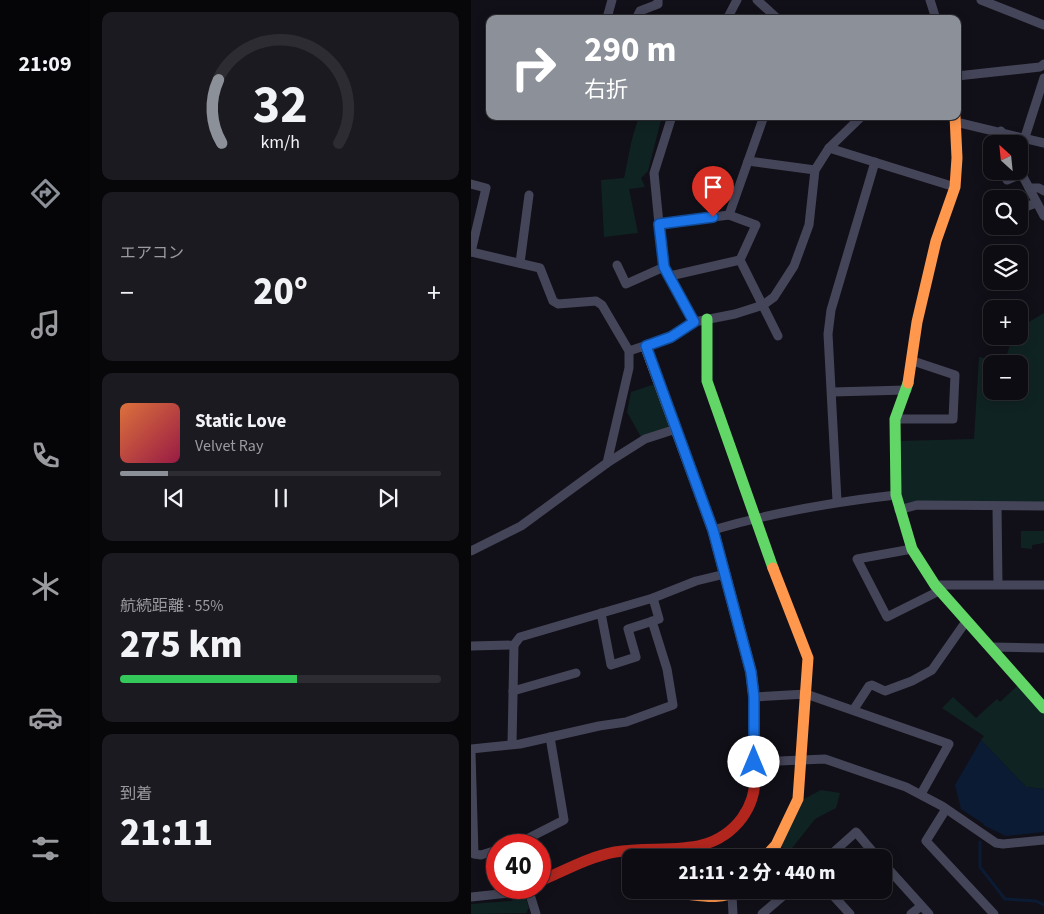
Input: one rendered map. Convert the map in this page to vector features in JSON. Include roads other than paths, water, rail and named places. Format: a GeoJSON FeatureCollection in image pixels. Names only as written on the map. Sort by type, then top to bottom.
{"type":"FeatureCollection","features":[{"type":"Feature","properties":{"kind":"street"},"geometry":{"type":"LineString","coordinates":[[608,15],[613,0]]}},
{"type":"Feature","properties":{"kind":"street"},"geometry":{"type":"LineString","coordinates":[[638,15],[640,11],[658,4],[658,0]]}},
{"type":"Feature","properties":{"kind":"street"},"geometry":{"type":"LineString","coordinates":[[729,15],[737,0]]}},
{"type":"Feature","properties":{"kind":"street"},"geometry":{"type":"LineString","coordinates":[[757,0],[774,15]]}},
{"type":"Feature","properties":{"kind":"street"},"geometry":{"type":"LineString","coordinates":[[930,0],[935,15]]}},
{"type":"Feature","properties":{"kind":"street"},"geometry":{"type":"LineString","coordinates":[[981,0],[1008,4],[1044,25]]}},
{"type":"Feature","properties":{"kind":"street"},"geometry":{"type":"LineString","coordinates":[[961,76],[1040,67],[1044,64]]}},
{"type":"Feature","properties":{"kind":"street"},"geometry":{"type":"LineString","coordinates":[[1026,135],[1042,91],[1044,78]]}},
{"type":"Feature","properties":{"kind":"street"},"geometry":{"type":"LineString","coordinates":[[670,120],[654,173],[664,267],[694,322]]}},
{"type":"Feature","properties":{"kind":"street"},"geometry":{"type":"LineString","coordinates":[[729,215],[763,120]]}},
{"type":"Feature","properties":{"kind":"street"},"geometry":{"type":"LineString","coordinates":[[629,351],[671,337],[694,322],[735,314],[763,305],[774,297],[794,266],[809,225],[815,170],[829,148],[858,120]]}},
{"type":"Feature","properties":{"kind":"street"},"geometry":{"type":"LineString","coordinates":[[955,120],[957,158],[955,187],[936,241],[916,329],[913,361],[907,390],[895,419],[896,495],[912,549],[937,588],[1044,708]]}},
{"type":"Feature","properties":{"kind":"street"},"geometry":{"type":"LineString","coordinates":[[959,120],[1015,135]]}},
{"type":"Feature","properties":{"kind":"street"},"geometry":{"type":"LineString","coordinates":[[1029,138],[1044,143]]}},
{"type":"Feature","properties":{"kind":"street"},"geometry":{"type":"LineString","coordinates":[[829,148],[955,187]]}},
{"type":"Feature","properties":{"kind":"street"},"geometry":{"type":"LineString","coordinates":[[748,161],[815,170]]}},
{"type":"Feature","properties":{"kind":"street"},"geometry":{"type":"LineString","coordinates":[[837,501],[828,334],[831,310],[875,162]]}},
{"type":"Feature","properties":{"kind":"street"},"geometry":{"type":"LineString","coordinates":[[1024,180],[1044,216]]}},
{"type":"Feature","properties":{"kind":"street"},"geometry":{"type":"LineString","coordinates":[[471,184],[486,188],[471,252],[540,268],[553,301],[558,304],[596,301],[602,305],[629,351],[629,368],[607,464]]}},
{"type":"Feature","properties":{"kind":"street"},"geometry":{"type":"LineString","coordinates":[[1029,188],[1039,188],[1044,191]]}},
{"type":"Feature","properties":{"kind":"street"},"geometry":{"type":"LineString","coordinates":[[520,264],[529,195]]}},
{"type":"Feature","properties":{"kind":"street"},"geometry":{"type":"LineString","coordinates":[[1028,206],[1036,203]]}},
{"type":"Feature","properties":{"kind":"street"},"geometry":{"type":"LineString","coordinates":[[659,224],[729,215],[756,225],[740,260]]}},
{"type":"Feature","properties":{"kind":"street"},"geometry":{"type":"LineString","coordinates":[[740,260],[778,336]]}},
{"type":"Feature","properties":{"kind":"street"},"geometry":{"type":"LineString","coordinates":[[670,276],[740,260]]}},
{"type":"Feature","properties":{"kind":"street"},"geometry":{"type":"LineString","coordinates":[[617,265],[626,284],[664,267]]}},
{"type":"Feature","properties":{"kind":"street"},"geometry":{"type":"LineString","coordinates":[[707,319],[707,381],[754,518],[808,658],[798,799],[772,849]]}},
{"type":"Feature","properties":{"kind":"street"},"geometry":{"type":"LineString","coordinates":[[646,346],[713,530],[751,672],[754,697],[753,796],[739,822],[715,842],[699,849]]}},
{"type":"Feature","properties":{"kind":"street"},"geometry":{"type":"LineString","coordinates":[[895,419],[953,419],[955,375],[913,361]]}},
{"type":"Feature","properties":{"kind":"street"},"geometry":{"type":"LineString","coordinates":[[832,392],[907,390]]}},
{"type":"Feature","properties":{"kind":"street"},"geometry":{"type":"LineString","coordinates":[[471,551],[521,526],[645,439],[675,429]]}},
{"type":"Feature","properties":{"kind":"street"},"geometry":{"type":"LineString","coordinates":[[713,530],[754,518],[837,501],[896,495]]}},
{"type":"Feature","properties":{"kind":"street"},"geometry":{"type":"LineString","coordinates":[[899,510],[917,505],[1044,506]]}},
{"type":"Feature","properties":{"kind":"street"},"geometry":{"type":"LineString","coordinates":[[997,507],[998,584]]}},
{"type":"Feature","properties":{"kind":"street"},"geometry":{"type":"LineString","coordinates":[[912,549],[857,559],[887,617],[937,588],[998,584],[1044,585]]}},
{"type":"Feature","properties":{"kind":"street"},"geometry":{"type":"LineString","coordinates":[[513,744],[514,645],[520,637],[653,598],[696,581],[725,574]]}},
{"type":"Feature","properties":{"kind":"street"},"geometry":{"type":"LineString","coordinates":[[601,613],[611,665],[636,657],[628,629],[659,619],[653,598]]}},
{"type":"Feature","properties":{"kind":"street"},"geometry":{"type":"LineString","coordinates":[[854,709],[869,686],[872,685],[885,691],[912,681],[931,670],[967,620]]}},
{"type":"Feature","properties":{"kind":"street"},"geometry":{"type":"LineString","coordinates":[[471,749],[513,744],[626,722],[673,705],[667,669],[652,621]]}},
{"type":"Feature","properties":{"kind":"street"},"geometry":{"type":"LineString","coordinates":[[471,646],[514,645]]}},
{"type":"Feature","properties":{"kind":"street"},"geometry":{"type":"LineString","coordinates":[[991,647],[1044,648]]}},
{"type":"Feature","properties":{"kind":"street"},"geometry":{"type":"LineString","coordinates":[[513,691],[576,674]]}},
{"type":"Feature","properties":{"kind":"street"},"geometry":{"type":"LineString","coordinates":[[754,697],[806,694],[854,709],[949,744],[921,794]]}},
{"type":"Feature","properties":{"kind":"street"},"geometry":{"type":"LineString","coordinates":[[537,834],[564,820],[550,737]]}},
{"type":"Feature","properties":{"kind":"street"},"geometry":{"type":"LineString","coordinates":[[471,753],[473,854],[486,853]]}},
{"type":"Feature","properties":{"kind":"street"},"geometry":{"type":"LineString","coordinates":[[754,762],[825,759],[921,794],[996,843],[1044,840]]}},
{"type":"Feature","properties":{"kind":"street"},"geometry":{"type":"LineString","coordinates":[[946,810],[926,842],[994,914]]}},
{"type":"Feature","properties":{"kind":"street"},"geometry":{"type":"LineString","coordinates":[[837,849],[856,832],[870,849]]}},
{"type":"Feature","properties":{"kind":"street"},"geometry":{"type":"LineString","coordinates":[[551,877],[617,851],[622,851]]}},
{"type":"Feature","properties":{"kind":"street"},"geometry":{"type":"LineString","coordinates":[[892,873],[929,914]]}},
{"type":"Feature","properties":{"kind":"street"},"geometry":{"type":"LineString","coordinates":[[471,897],[486,895]]}},
{"type":"Feature","properties":{"kind":"street"},"geometry":{"type":"LineString","coordinates":[[530,899],[536,914]]}},
{"type":"Feature","properties":{"kind":"street"},"geometry":{"type":"LineString","coordinates":[[733,914],[735,899]]}},
{"type":"Feature","properties":{"kind":"street"},"geometry":{"type":"LineString","coordinates":[[767,912],[781,899]]}},
{"type":"Feature","properties":{"kind":"street"},"geometry":{"type":"LineString","coordinates":[[836,899],[850,914]]}},
{"type":"Feature","properties":{"kind":"street"},"geometry":{"type":"LineString","coordinates":[[911,914],[921,906]]}},
{"type":"Feature","properties":{"kind":"water"},"geometry":{"type":"Polygon","coordinates":[[[981,740],[1026,787],[1044,789],[1044,832],[1006,836],[983,825],[961,809],[955,785],[981,740]]]}},
{"type":"Feature","properties":{"kind":"waterway"},"geometry":{"type":"LineString","coordinates":[[980,842],[980,867],[1005,899],[1036,901],[1044,905]]}}]}
